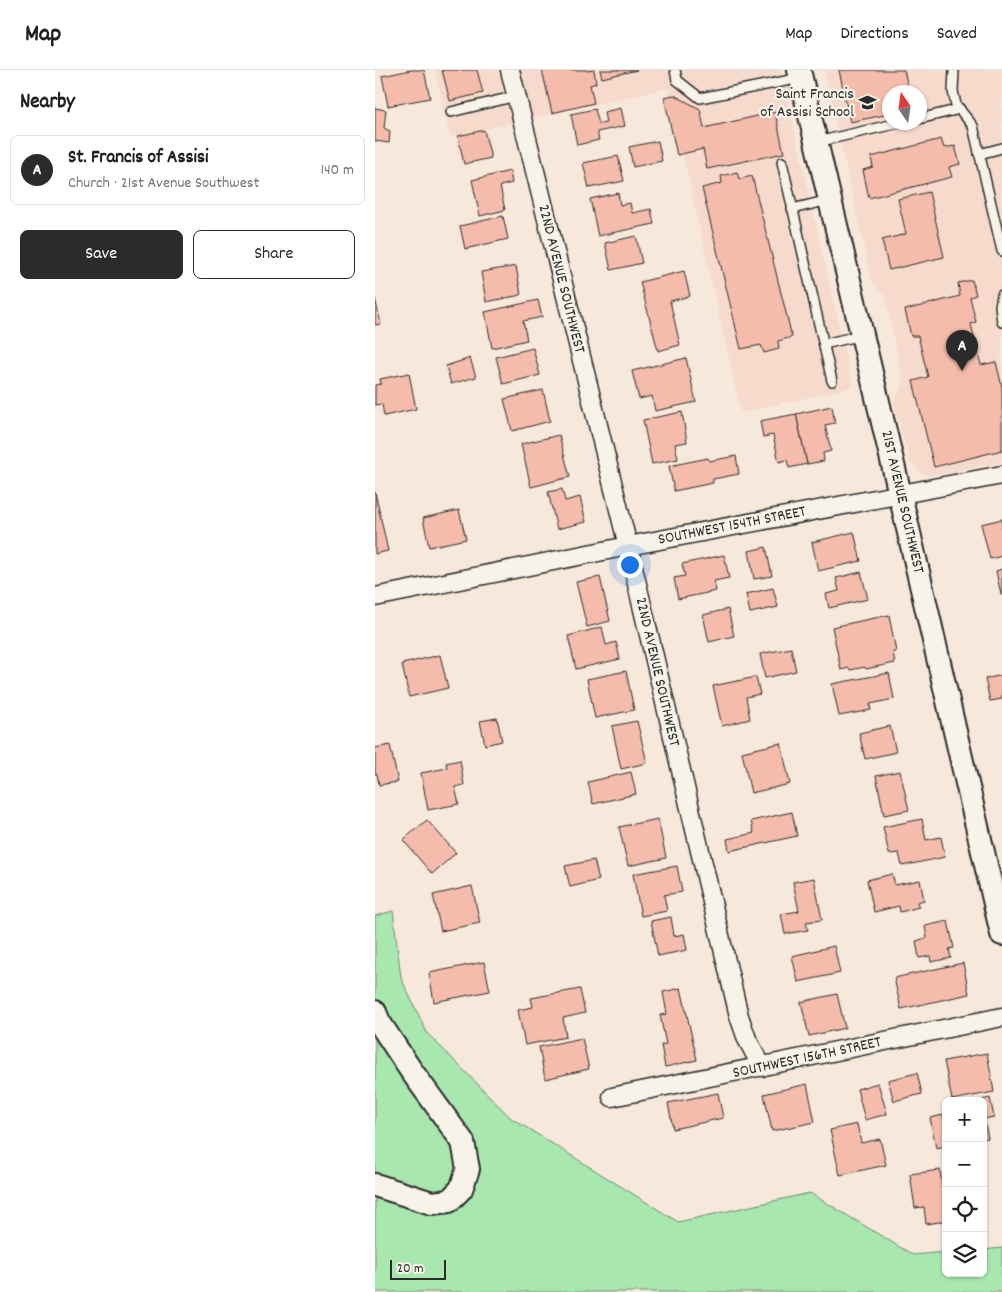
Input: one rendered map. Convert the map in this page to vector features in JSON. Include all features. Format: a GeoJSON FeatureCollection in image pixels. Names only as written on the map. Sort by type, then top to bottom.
{"type":"FeatureCollection","features":[{"type":"Feature","properties":{"kind":"street","name":"22ND AVENUE SOUTHWEST"},"geometry":{"type":"LineString","coordinates":[[510,70],[627,546],[739,1016],[747,1039],[762,1067]]}},
{"type":"Feature","properties":{"kind":"street","name":"21ST AVENUE SOUTHWEST"},"geometry":{"type":"LineString","coordinates":[[800,74],[1002,934]]}},
{"type":"Feature","properties":{"kind":"street","name":"SOUTHWEST 154TH STREET"},"geometry":{"type":"LineString","coordinates":[[375,597],[627,546],[1002,475]]}},
{"type":"Feature","properties":{"kind":"street"},"geometry":{"type":"LineString","coordinates":[[375,1012],[379,1022],[405,1061],[463,1142],[468,1169],[461,1188],[449,1201],[432,1203],[375,1185]]}},
{"type":"Feature","properties":{"kind":"street","name":"SOUTHWEST 156TH STREET"},"geometry":{"type":"LineString","coordinates":[[612,1097],[1002,1018]]}},
{"type":"Feature","properties":{"kind":"lane"},"geometry":{"type":"LineString","coordinates":[[675,70],[677,80],[700,98],[800,74]]}},
{"type":"Feature","properties":{"kind":"lane"},"geometry":{"type":"LineString","coordinates":[[954,70],[953,91],[957,105],[973,126],[1002,251]]}},
{"type":"Feature","properties":{"kind":"lane"},"geometry":{"type":"LineString","coordinates":[[451,112],[516,96]]}},
{"type":"Feature","properties":{"kind":"lane"},"geometry":{"type":"LineString","coordinates":[[927,117],[960,110]]}},
{"type":"Feature","properties":{"kind":"lane"},"geometry":{"type":"LineString","coordinates":[[817,142],[882,127]]}},
{"type":"Feature","properties":{"kind":"lane"},"geometry":{"type":"LineString","coordinates":[[979,154],[1002,148]]}},
{"type":"Feature","properties":{"kind":"lane"},"geometry":{"type":"LineString","coordinates":[[782,162],[832,381]]}},
{"type":"Feature","properties":{"kind":"lane"},"geometry":{"type":"LineString","coordinates":[[793,209],[830,200]]}},
{"type":"Feature","properties":{"kind":"lane"},"geometry":{"type":"LineString","coordinates":[[1002,295],[1000,306],[1002,322]]}},
{"type":"Feature","properties":{"kind":"lane"},"geometry":{"type":"LineString","coordinates":[[824,344],[862,335]]}},
{"type":"Feature","properties":{"kind":"shaded area"},"geometry":{"type":"Polygon","coordinates":[[[435,70],[781,70],[853,387],[741,413],[668,88],[450,137],[435,70]]]}},
{"type":"Feature","properties":{"kind":"shaded area"},"geometry":{"type":"Polygon","coordinates":[[[824,70],[1002,70],[1002,462],[935,475],[922,474],[910,463],[893,403],[903,384],[885,296],[872,282],[824,70]]]}},
{"type":"Feature","properties":{"kind":"green space"},"geometry":{"type":"Polygon","coordinates":[[[393,911],[401,978],[427,1033],[511,1118],[678,1222],[810,1193],[913,1255],[942,1252],[942,1277],[987,1277],[987,1250],[1002,1248],[1002,1292],[375,1292],[375,916],[393,911]]]}},
{"type":"Feature","properties":{"kind":"building"},"geometry":{"type":"Polygon","coordinates":[[[411,70],[424,70],[430,98],[388,106],[382,76],[411,70]]]}},
{"type":"Feature","properties":{"kind":"building"},"geometry":{"type":"Polygon","coordinates":[[[442,70],[477,70],[483,93],[450,101],[442,70]]]}},
{"type":"Feature","properties":{"kind":"building"},"geometry":{"type":"Polygon","coordinates":[[[542,70],[594,70],[596,83],[590,85],[594,103],[552,113],[542,70]]]}},
{"type":"Feature","properties":{"kind":"building"},"geometry":{"type":"Polygon","coordinates":[[[600,70],[637,70],[602,78],[600,70]]]}},
{"type":"Feature","properties":{"kind":"building","name":"Saint Francis of Assisi School"},"geometry":{"type":"Polygon","coordinates":[[[839,70],[904,70],[907,85],[882,85],[882,115],[850,122],[839,70]]]}},
{"type":"Feature","properties":{"kind":"building"},"geometry":{"type":"Polygon","coordinates":[[[674,95],[700,109],[704,128],[775,112],[784,153],[707,169],[703,149],[677,155],[664,97],[674,95]]]}},
{"type":"Feature","properties":{"kind":"building"},"geometry":{"type":"Polygon","coordinates":[[[375,108],[386,110],[384,128],[390,131],[389,143],[375,141],[375,108]]]}},
{"type":"Feature","properties":{"kind":"building"},"geometry":{"type":"Polygon","coordinates":[[[621,108],[625,126],[597,132],[599,140],[577,145],[571,114],[595,109],[599,124],[606,123],[604,112],[621,108]]]}},
{"type":"Feature","properties":{"kind":"building"},"geometry":{"type":"Polygon","coordinates":[[[484,130],[491,158],[464,164],[458,136],[484,130]]]}},
{"type":"Feature","properties":{"kind":"building"},"geometry":{"type":"Polygon","coordinates":[[[941,139],[944,148],[955,146],[960,164],[949,167],[952,177],[869,198],[863,170],[873,167],[871,157],[941,139]]]}},
{"type":"Feature","properties":{"kind":"building"},"geometry":{"type":"Polygon","coordinates":[[[658,141],[662,161],[633,167],[629,147],[658,141]]]}},
{"type":"Feature","properties":{"kind":"building"},"geometry":{"type":"Polygon","coordinates":[[[618,156],[624,181],[589,188],[583,163],[618,156]]]}},
{"type":"Feature","properties":{"kind":"building"},"geometry":{"type":"Polygon","coordinates":[[[510,171],[512,183],[500,186],[505,210],[480,216],[472,180],[510,171]]]}},
{"type":"Feature","properties":{"kind":"building"},"geometry":{"type":"Polygon","coordinates":[[[737,172],[739,179],[752,176],[792,337],[778,341],[779,349],[764,353],[761,345],[741,349],[702,188],[722,183],[721,176],[737,172]]]}},
{"type":"Feature","properties":{"kind":"building"},"geometry":{"type":"Polygon","coordinates":[[[929,192],[944,257],[889,270],[882,240],[906,234],[898,199],[929,192]]]}},
{"type":"Feature","properties":{"kind":"building"},"geometry":{"type":"Polygon","coordinates":[[[618,193],[620,205],[630,203],[632,213],[651,209],[654,224],[598,236],[590,199],[618,193]]]}},
{"type":"Feature","properties":{"kind":"building"},"geometry":{"type":"Polygon","coordinates":[[[503,216],[508,239],[465,249],[460,226],[503,216]]]}},
{"type":"Feature","properties":{"kind":"building"},"geometry":{"type":"Polygon","coordinates":[[[636,236],[642,263],[611,270],[605,243],[636,236]]]}},
{"type":"Feature","properties":{"kind":"building"},"geometry":{"type":"Polygon","coordinates":[[[516,266],[521,295],[486,302],[481,272],[516,266]]]}},
{"type":"Feature","properties":{"kind":"building"},"geometry":{"type":"Polygon","coordinates":[[[684,271],[690,296],[670,301],[680,345],[658,351],[640,282],[684,271]]]}},
{"type":"Feature","properties":{"kind":"building"},"geometry":{"type":"Polygon","coordinates":[[[972,280],[976,295],[970,297],[976,322],[971,324],[981,365],[996,362],[1002,387],[1002,450],[934,467],[913,381],[928,377],[918,336],[911,336],[905,310],[960,296],[958,283],[972,280]]]}},
{"type":"Feature","properties":{"kind":"building"},"geometry":{"type":"Polygon","coordinates":[[[375,298],[381,324],[375,325],[375,298]]]}},
{"type":"Feature","properties":{"kind":"building"},"geometry":{"type":"Polygon","coordinates":[[[538,300],[542,317],[523,321],[527,340],[492,348],[485,312],[538,300]]]}},
{"type":"Feature","properties":{"kind":"building"},"geometry":{"type":"Polygon","coordinates":[[[533,348],[540,375],[503,384],[496,357],[533,348]]]}},
{"type":"Feature","properties":{"kind":"building"},"geometry":{"type":"Polygon","coordinates":[[[470,358],[476,377],[451,384],[446,366],[470,358]]]}},
{"type":"Feature","properties":{"kind":"building"},"geometry":{"type":"Polygon","coordinates":[[[686,358],[696,402],[655,411],[652,396],[639,399],[632,371],[686,358]]]}},
{"type":"Feature","properties":{"kind":"building"},"geometry":{"type":"Polygon","coordinates":[[[409,373],[416,409],[384,416],[382,404],[375,405],[375,385],[381,384],[380,379],[409,373]]]}},
{"type":"Feature","properties":{"kind":"building"},"geometry":{"type":"Polygon","coordinates":[[[543,390],[550,421],[512,431],[504,399],[543,390]]]}},
{"type":"Feature","properties":{"kind":"building"},"geometry":{"type":"Polygon","coordinates":[[[832,406],[835,423],[825,425],[831,451],[823,453],[824,461],[807,464],[796,414],[832,406]]]}},
{"type":"Feature","properties":{"kind":"building"},"geometry":{"type":"Polygon","coordinates":[[[682,412],[687,442],[675,444],[678,459],[652,464],[643,420],[682,412]]]}},
{"type":"Feature","properties":{"kind":"building"},"geometry":{"type":"Polygon","coordinates":[[[796,414],[807,464],[789,468],[787,460],[779,462],[773,435],[763,437],[760,421],[796,414]]]}},
{"type":"Feature","properties":{"kind":"building"},"geometry":{"type":"Polygon","coordinates":[[[559,435],[570,477],[531,487],[521,444],[559,435]]]}},
{"type":"Feature","properties":{"kind":"building"},"geometry":{"type":"Polygon","coordinates":[[[736,456],[739,474],[713,479],[713,483],[674,491],[669,466],[708,458],[709,461],[736,456]]]}},
{"type":"Feature","properties":{"kind":"building"},"geometry":{"type":"Polygon","coordinates":[[[562,489],[565,501],[580,497],[586,522],[557,529],[548,492],[562,489]]]}},
{"type":"Feature","properties":{"kind":"building"},"geometry":{"type":"Polygon","coordinates":[[[375,492],[388,551],[375,554],[375,492]]]}},
{"type":"Feature","properties":{"kind":"building"},"geometry":{"type":"Polygon","coordinates":[[[459,510],[466,539],[429,547],[423,518],[459,510]]]}},
{"type":"Feature","properties":{"kind":"building"},"geometry":{"type":"Polygon","coordinates":[[[1002,519],[1002,556],[990,559],[981,524],[1002,519]]]}},
{"type":"Feature","properties":{"kind":"building"},"geometry":{"type":"Polygon","coordinates":[[[854,532],[861,561],[818,571],[812,542],[854,532]]]}},
{"type":"Feature","properties":{"kind":"building"},"geometry":{"type":"Polygon","coordinates":[[[766,547],[772,576],[754,579],[749,551],[766,547]]]}},
{"type":"Feature","properties":{"kind":"building"},"geometry":{"type":"Polygon","coordinates":[[[724,555],[729,578],[714,581],[716,591],[678,599],[674,578],[685,576],[682,564],[724,555]]]}},
{"type":"Feature","properties":{"kind":"building"},"geometry":{"type":"Polygon","coordinates":[[[1002,569],[1002,595],[1001,595],[996,571],[1002,569]]]}},
{"type":"Feature","properties":{"kind":"building"},"geometry":{"type":"Polygon","coordinates":[[[861,572],[868,599],[829,608],[826,594],[839,591],[836,578],[861,572]]]}},
{"type":"Feature","properties":{"kind":"building"},"geometry":{"type":"Polygon","coordinates":[[[600,577],[610,621],[587,627],[576,582],[600,577]]]}},
{"type":"Feature","properties":{"kind":"building"},"geometry":{"type":"Polygon","coordinates":[[[773,588],[778,607],[750,613],[746,594],[773,588]]]}},
{"type":"Feature","properties":{"kind":"building"},"geometry":{"type":"Polygon","coordinates":[[[728,609],[734,636],[709,642],[703,615],[728,609]]]}},
{"type":"Feature","properties":{"kind":"building"},"geometry":{"type":"Polygon","coordinates":[[[889,615],[896,652],[893,652],[895,663],[866,669],[865,667],[841,670],[832,627],[889,615]]]}},
{"type":"Feature","properties":{"kind":"building"},"geometry":{"type":"Polygon","coordinates":[[[602,627],[606,645],[616,642],[620,659],[576,669],[568,636],[602,627]]]}},
{"type":"Feature","properties":{"kind":"building"},"geometry":{"type":"Polygon","coordinates":[[[791,648],[796,671],[765,678],[760,654],[791,648]]]}},
{"type":"Feature","properties":{"kind":"building"},"geometry":{"type":"Polygon","coordinates":[[[440,655],[448,688],[409,697],[402,664],[440,655]]]}},
{"type":"Feature","properties":{"kind":"building"},"geometry":{"type":"Polygon","coordinates":[[[626,671],[634,710],[595,718],[587,679],[626,671]]]}},
{"type":"Feature","properties":{"kind":"building"},"geometry":{"type":"Polygon","coordinates":[[[889,673],[894,699],[870,704],[871,710],[839,716],[832,684],[889,673]]]}},
{"type":"Feature","properties":{"kind":"building"},"geometry":{"type":"Polygon","coordinates":[[[1002,675],[1002,699],[990,701],[985,679],[1002,675]]]}},
{"type":"Feature","properties":{"kind":"building"},"geometry":{"type":"Polygon","coordinates":[[[756,677],[760,694],[746,697],[750,719],[722,726],[713,686],[756,677]]]}},
{"type":"Feature","properties":{"kind":"building"},"geometry":{"type":"Polygon","coordinates":[[[497,718],[502,741],[485,745],[480,721],[497,718]]]}},
{"type":"Feature","properties":{"kind":"building"},"geometry":{"type":"Polygon","coordinates":[[[637,721],[647,763],[621,769],[612,726],[637,721]]]}},
{"type":"Feature","properties":{"kind":"building"},"geometry":{"type":"Polygon","coordinates":[[[890,726],[896,752],[865,759],[859,733],[890,726]]]}},
{"type":"Feature","properties":{"kind":"building"},"geometry":{"type":"Polygon","coordinates":[[[781,743],[790,784],[751,793],[742,752],[781,743]]]}},
{"type":"Feature","properties":{"kind":"building"},"geometry":{"type":"Polygon","coordinates":[[[390,745],[398,782],[379,785],[377,774],[375,774],[375,748],[390,745]]]}},
{"type":"Feature","properties":{"kind":"building"},"geometry":{"type":"Polygon","coordinates":[[[460,760],[464,785],[455,787],[459,804],[428,810],[421,773],[447,768],[446,763],[460,760]]]}},
{"type":"Feature","properties":{"kind":"building"},"geometry":{"type":"Polygon","coordinates":[[[900,771],[909,810],[884,815],[876,776],[900,771]]]}},
{"type":"Feature","properties":{"kind":"building"},"geometry":{"type":"Polygon","coordinates":[[[631,772],[636,794],[593,804],[588,782],[631,772]]]}},
{"type":"Feature","properties":{"kind":"building"},"geometry":{"type":"Polygon","coordinates":[[[792,812],[797,836],[729,851],[727,839],[754,833],[751,821],[792,812]]]}},
{"type":"Feature","properties":{"kind":"building"},"geometry":{"type":"Polygon","coordinates":[[[658,819],[666,858],[628,866],[619,827],[658,819]]]}},
{"type":"Feature","properties":{"kind":"building"},"geometry":{"type":"Polygon","coordinates":[[[922,819],[926,840],[941,837],[945,857],[902,866],[899,853],[889,854],[883,827],[922,819]]]}},
{"type":"Feature","properties":{"kind":"building"},"geometry":{"type":"Polygon","coordinates":[[[427,820],[456,853],[432,874],[403,840],[427,820]]]}},
{"type":"Feature","properties":{"kind":"building"},"geometry":{"type":"Polygon","coordinates":[[[594,860],[599,880],[570,887],[565,866],[594,860]]]}},
{"type":"Feature","properties":{"kind":"building"},"geometry":{"type":"Polygon","coordinates":[[[677,866],[682,892],[664,895],[667,911],[641,916],[633,874],[677,866]]]}},
{"type":"Feature","properties":{"kind":"building"},"geometry":{"type":"Polygon","coordinates":[[[892,874],[895,885],[920,880],[924,900],[917,902],[919,907],[900,912],[899,906],[874,912],[867,880],[892,874]]]}},
{"type":"Feature","properties":{"kind":"building"},"geometry":{"type":"Polygon","coordinates":[[[814,878],[822,920],[806,922],[808,930],[785,934],[781,914],[799,911],[793,882],[814,878]]]}},
{"type":"Feature","properties":{"kind":"building"},"geometry":{"type":"Polygon","coordinates":[[[472,886],[480,923],[441,931],[433,895],[472,886]]]}},
{"type":"Feature","properties":{"kind":"building"},"geometry":{"type":"Polygon","coordinates":[[[671,917],[674,936],[684,934],[687,950],[658,956],[651,921],[671,917]]]}},
{"type":"Feature","properties":{"kind":"building"},"geometry":{"type":"Polygon","coordinates":[[[948,921],[954,948],[949,949],[951,958],[931,962],[930,956],[919,958],[916,941],[927,938],[925,926],[948,921]]]}},
{"type":"Feature","properties":{"kind":"building"},"geometry":{"type":"Polygon","coordinates":[[[834,946],[840,973],[798,982],[792,956],[834,946]]]}},
{"type":"Feature","properties":{"kind":"building"},"geometry":{"type":"Polygon","coordinates":[[[484,962],[490,991],[434,1002],[429,973],[484,962]]]}},
{"type":"Feature","properties":{"kind":"building"},"geometry":{"type":"Polygon","coordinates":[[[963,963],[969,994],[901,1009],[894,978],[963,963]]]}},
{"type":"Feature","properties":{"kind":"building"},"geometry":{"type":"Polygon","coordinates":[[[681,988],[697,1060],[665,1067],[661,1045],[666,1044],[660,1015],[667,1014],[663,992],[681,988]]]}},
{"type":"Feature","properties":{"kind":"building"},"geometry":{"type":"Polygon","coordinates":[[[580,989],[585,1013],[563,1018],[566,1037],[525,1045],[518,1010],[533,1007],[531,998],[580,989]]]}},
{"type":"Feature","properties":{"kind":"building"},"geometry":{"type":"Polygon","coordinates":[[[837,994],[845,1028],[809,1036],[801,1002],[837,994]]]}},
{"type":"Feature","properties":{"kind":"building"},"geometry":{"type":"Polygon","coordinates":[[[582,1038],[589,1069],[545,1079],[539,1047],[582,1038]]]}},
{"type":"Feature","properties":{"kind":"building"},"geometry":{"type":"Polygon","coordinates":[[[987,1053],[994,1092],[968,1097],[951,1097],[944,1061],[987,1053]]]}},
{"type":"Feature","properties":{"kind":"building"},"geometry":{"type":"Polygon","coordinates":[[[917,1073],[922,1094],[894,1101],[888,1080],[917,1073]]]}},
{"type":"Feature","properties":{"kind":"building"},"geometry":{"type":"Polygon","coordinates":[[[878,1083],[887,1114],[865,1120],[857,1089],[878,1083]]]}},
{"type":"Feature","properties":{"kind":"building"},"geometry":{"type":"Polygon","coordinates":[[[807,1084],[815,1122],[772,1131],[764,1094],[807,1084]]]}},
{"type":"Feature","properties":{"kind":"building"},"geometry":{"type":"Polygon","coordinates":[[[718,1093],[723,1118],[673,1129],[668,1103],[718,1093]]]}},
{"type":"Feature","properties":{"kind":"building"},"geometry":{"type":"Polygon","coordinates":[[[990,1098],[994,1117],[987,1118],[987,1099],[990,1098]]]}},
{"type":"Feature","properties":{"kind":"building"},"geometry":{"type":"Polygon","coordinates":[[[942,1115],[942,1147],[936,1148],[930,1118],[942,1115]]]}},
{"type":"Feature","properties":{"kind":"building"},"geometry":{"type":"Polygon","coordinates":[[[857,1124],[861,1143],[880,1139],[886,1165],[840,1175],[830,1130],[857,1124]]]}},
{"type":"Feature","properties":{"kind":"building"},"geometry":{"type":"Polygon","coordinates":[[[940,1170],[942,1222],[926,1224],[924,1207],[915,1208],[910,1174],[940,1170]]]}},
{"type":"Feature","properties":{"kind":"place","name":"Saint Francis of Assisi School"},"geometry":{"type":"Point","coordinates":[868,103]}},
{"type":"Feature","properties":{"kind":"place","name":"St. Francis of Assisi"},"geometry":{"type":"Point","coordinates":[962,371]}}]}
